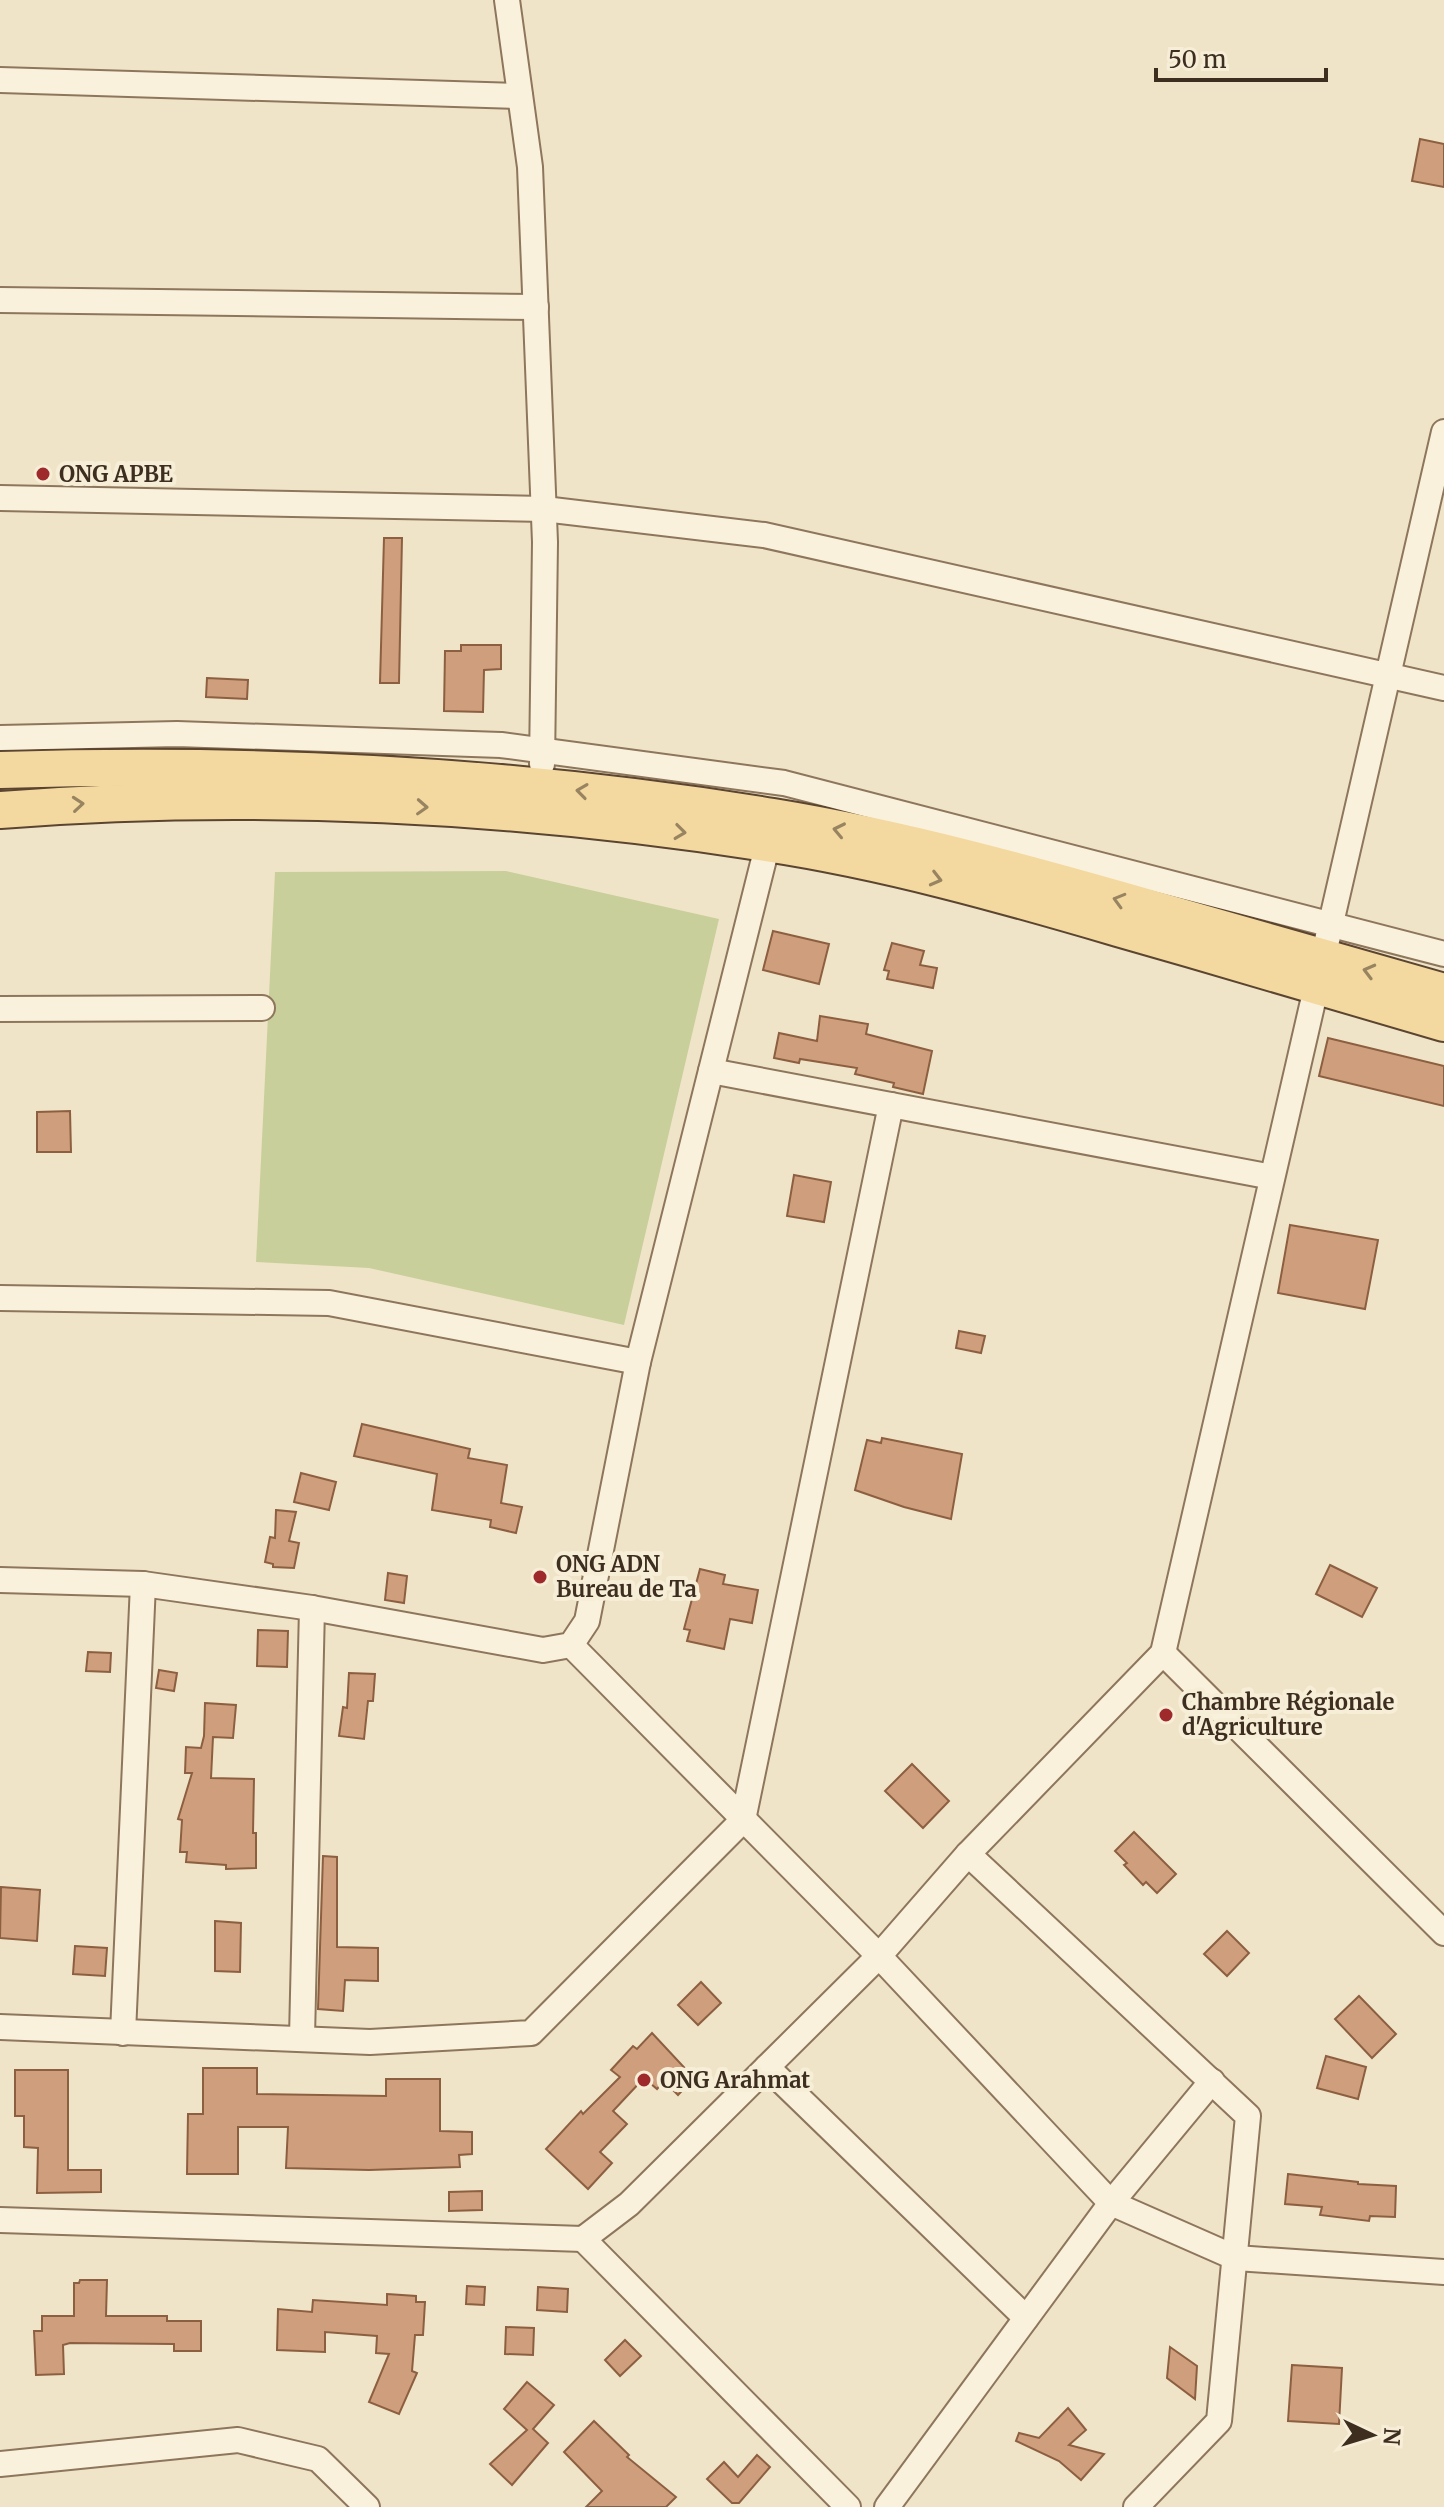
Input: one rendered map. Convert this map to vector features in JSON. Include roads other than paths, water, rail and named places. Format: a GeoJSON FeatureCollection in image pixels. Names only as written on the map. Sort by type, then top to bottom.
{"type":"FeatureCollection","features":[{"type":"Feature","properties":{"kind":"main road"},"geometry":{"type":"LineString","coordinates":[[0,770],[99,767],[541,801],[908,844],[1020,871],[1319,972],[1444,1023]]}},
{"type":"Feature","properties":{"kind":"main road"},"geometry":{"type":"LineString","coordinates":[[0,810],[358,789]]}},
{"type":"Feature","properties":{"kind":"main road"},"geometry":{"type":"LineString","coordinates":[[1319,972],[1444,992]]}},
{"type":"Feature","properties":{"kind":"street"},"geometry":{"type":"LineString","coordinates":[[507,0],[530,167],[536,307],[544,509],[541,801]]}},
{"type":"Feature","properties":{"kind":"street"},"geometry":{"type":"LineString","coordinates":[[0,80],[520,96]]}},
{"type":"Feature","properties":{"kind":"street"},"geometry":{"type":"LineString","coordinates":[[0,300],[536,307]]}},
{"type":"Feature","properties":{"kind":"street"},"geometry":{"type":"LineString","coordinates":[[0,2220],[583,2239],[629,2204],[879,1956],[968,1854],[1163,1653],[1444,432]]}},
{"type":"Feature","properties":{"kind":"street"},"geometry":{"type":"LineString","coordinates":[[0,498],[544,509],[764,535],[1444,688]]}},
{"type":"Feature","properties":{"kind":"street"},"geometry":{"type":"LineString","coordinates":[[0,738],[177,734],[501,745],[784,783],[1444,954]]}},
{"type":"Feature","properties":{"kind":"street"},"geometry":{"type":"LineString","coordinates":[[0,1580],[143,1584],[312,1608],[543,1650],[571,1645],[587,1621],[638,1362],[771,830]]}},
{"type":"Feature","properties":{"kind":"street"},"geometry":{"type":"LineString","coordinates":[[0,1009],[262,1008]]}},
{"type":"Feature","properties":{"kind":"street"},"geometry":{"type":"LineString","coordinates":[[711,1071],[1272,1177]]}},
{"type":"Feature","properties":{"kind":"street"},"geometry":{"type":"LineString","coordinates":[[0,2027],[370,2042],[531,2033],[743,1820],[891,1105]]}},
{"type":"Feature","properties":{"kind":"street"},"geometry":{"type":"LineString","coordinates":[[0,1298],[329,1303],[638,1362]]}},
{"type":"Feature","properties":{"kind":"street"},"geometry":{"type":"LineString","coordinates":[[123,2033],[143,1584]]}},
{"type":"Feature","properties":{"kind":"street"},"geometry":{"type":"LineString","coordinates":[[302,2037],[312,1608]]}},
{"type":"Feature","properties":{"kind":"street"},"geometry":{"type":"LineString","coordinates":[[571,1645],[879,1956],[1111,2203],[1236,2258],[1444,2272]]}},
{"type":"Feature","properties":{"kind":"street"},"geometry":{"type":"LineString","coordinates":[[1163,1653],[1444,1933]]}},
{"type":"Feature","properties":{"kind":"street"},"geometry":{"type":"LineString","coordinates":[[968,1854],[1248,2116],[1219,2421],[1136,2507]]}},
{"type":"Feature","properties":{"kind":"street"},"geometry":{"type":"LineString","coordinates":[[767,2067],[1026,2318]]}},
{"type":"Feature","properties":{"kind":"street"},"geometry":{"type":"LineString","coordinates":[[887,2507],[1111,2203],[1212,2081]]}},
{"type":"Feature","properties":{"kind":"street"},"geometry":{"type":"LineString","coordinates":[[583,2239],[848,2507]]}},
{"type":"Feature","properties":{"kind":"street"},"geometry":{"type":"LineString","coordinates":[[0,2464],[238,2440],[318,2459],[367,2507]]}},
{"type":"Feature","properties":{"kind":"place","name":"ONG APBE"},"geometry":{"type":"Point","coordinates":[43,474]}},
{"type":"Feature","properties":{"kind":"place","name":"ONG ADN Bureau de Ta"},"geometry":{"type":"Point","coordinates":[540,1577]}},
{"type":"Feature","properties":{"kind":"place","name":"Chambre Régionale d'Agriculture"},"geometry":{"type":"Point","coordinates":[1166,1715]}},
{"type":"Feature","properties":{"kind":"place","name":"ONG Arahmat"},"geometry":{"type":"Point","coordinates":[644,2080]}}]}
